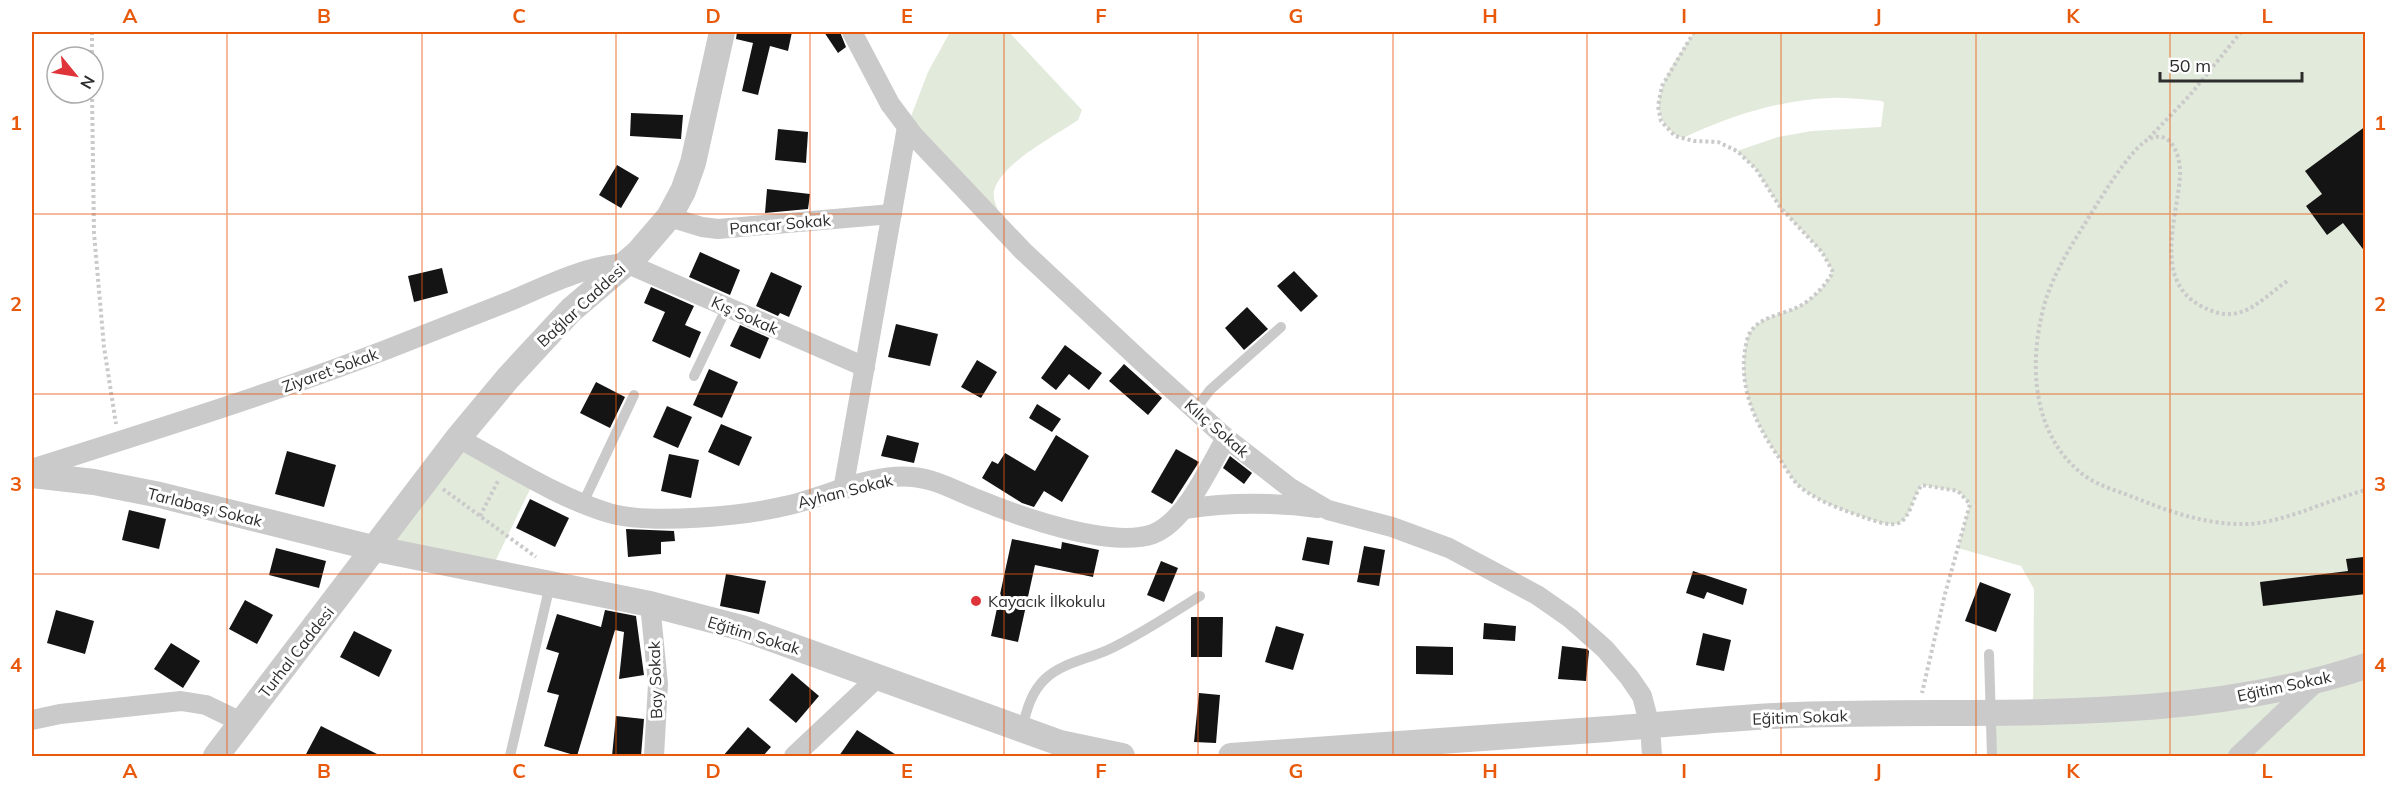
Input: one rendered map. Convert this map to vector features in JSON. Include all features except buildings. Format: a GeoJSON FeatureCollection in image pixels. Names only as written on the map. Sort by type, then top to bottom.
{"type":"FeatureCollection","features":[{"type":"Feature","properties":{"kind":"street","name":"Bağlar Caddesi"},"geometry":{"type":"LineString","coordinates":[[376,549],[459,438],[543,339],[571,310],[653,237],[669,217],[683,190],[693,163],[722,32]]}},
{"type":"Feature","properties":{"kind":"street","name":"Kılıç Sokak"},"geometry":{"type":"LineString","coordinates":[[852,32],[890,104],[950,176],[1023,251],[1195,410],[1226,438],[1289,487],[1328,510],[1383,524],[1449,548],[1537,594],[1570,618],[1605,650],[1642,696],[1650,726],[1652,756]]}},
{"type":"Feature","properties":{"kind":"street"},"geometry":{"type":"LineString","coordinates":[[843,490],[907,127]]}},
{"type":"Feature","properties":{"kind":"street","name":"Pancar Sokak"},"geometry":{"type":"LineString","coordinates":[[669,217],[702,227],[718,229],[892,214]]}},
{"type":"Feature","properties":{"kind":"street","name":"Ziyaret Sokak"},"geometry":{"type":"LineString","coordinates":[[32,469],[322,374],[596,266],[626,263]]}},
{"type":"Feature","properties":{"kind":"street","name":"Kış Sokak"},"geometry":{"type":"LineString","coordinates":[[626,263],[865,367]]}},
{"type":"Feature","properties":{"kind":"street","name":"Ayhan Sokak"},"geometry":{"type":"LineString","coordinates":[[459,438],[583,503],[627,516],[687,516],[759,511],[877,480],[914,477],[932,480],[1020,516],[1090,533],[1139,537],[1153,534],[1174,520],[1184,509],[1226,438]]}},
{"type":"Feature","properties":{"kind":"street","name":"Tarlabaşı Sokak"},"geometry":{"type":"LineString","coordinates":[[32,475],[94,482],[160,495],[376,549]]}},
{"type":"Feature","properties":{"kind":"street"},"geometry":{"type":"LineString","coordinates":[[1184,509],[1236,502],[1288,504],[1328,510]]}},
{"type":"Feature","properties":{"kind":"street","name":"Eğitim Sokak"},"geometry":{"type":"LineString","coordinates":[[376,549],[650,604],[742,628],[1060,743],[1122,756]]}},
{"type":"Feature","properties":{"kind":"street","name":"Turhal Caddesi"},"geometry":{"type":"LineString","coordinates":[[216,756],[376,549]]}},
{"type":"Feature","properties":{"kind":"street","name":"Bay Sokak"},"geometry":{"type":"LineString","coordinates":[[650,604],[658,684],[654,756]]}},
{"type":"Feature","properties":{"kind":"street","name":"Eğitim Sokak"},"geometry":{"type":"LineString","coordinates":[[1231,756],[1321,753],[1796,715],[2119,711],[2205,702],[2284,688],[2366,666]]}},
{"type":"Feature","properties":{"kind":"street"},"geometry":{"type":"LineString","coordinates":[[794,756],[877,678]]}},
{"type":"Feature","properties":{"kind":"street"},"geometry":{"type":"LineString","coordinates":[[2238,756],[2318,680]]}},
{"type":"Feature","properties":{"kind":"street"},"geometry":{"type":"LineString","coordinates":[[32,720],[60,714],[182,701],[206,705],[241,722]]}},
{"type":"Feature","properties":{"kind":"lane"},"geometry":{"type":"LineString","coordinates":[[694,376],[727,307]]}},
{"type":"Feature","properties":{"kind":"lane"},"geometry":{"type":"LineString","coordinates":[[1195,410],[1210,390],[1281,327]]}},
{"type":"Feature","properties":{"kind":"lane"},"geometry":{"type":"LineString","coordinates":[[583,503],[634,395]]}},
{"type":"Feature","properties":{"kind":"lane"},"geometry":{"type":"LineString","coordinates":[[510,756],[543,583]]}},
{"type":"Feature","properties":{"kind":"lane"},"geometry":{"type":"LineString","coordinates":[[1022,729],[1033,695],[1042,681],[1053,672],[1110,649],[1158,623],[1200,596]]}},
{"type":"Feature","properties":{"kind":"lane"},"geometry":{"type":"LineString","coordinates":[[1989,654],[1992,756]]}},
{"type":"Feature","properties":{"kind":"path"},"geometry":{"type":"LineString","coordinates":[[1694,32],[1662,86],[1658,106],[1661,121],[1675,136],[1694,141],[1718,142],[1737,151],[1756,169],[1780,207],[1822,252],[1833,272],[1826,285],[1800,307],[1761,320],[1747,338],[1743,375],[1756,421],[1797,484],[1828,504],[1887,524],[1897,524],[1905,518],[1922,485],[1958,491],[1970,504],[1945,594],[1917,713]]}},
{"type":"Feature","properties":{"kind":"path"},"geometry":{"type":"LineString","coordinates":[[2241,32],[2190,95],[2124,165],[2072,245],[2054,280],[2042,312],[2035,371],[2045,423],[2052,440],[2064,457],[2082,474],[2097,483],[2168,511],[2201,520],[2239,524],[2259,522],[2366,490]]}},
{"type":"Feature","properties":{"kind":"path"},"geometry":{"type":"LineString","coordinates":[[92,105],[94,233],[104,346],[119,441]]}},
{"type":"Feature","properties":{"kind":"path"},"geometry":{"type":"LineString","coordinates":[[2148,139],[2160,136],[2175,146],[2179,156],[2180,175],[2172,225],[2171,251],[2176,277],[2184,294],[2197,304],[2225,316],[2249,308],[2287,281]]}},
{"type":"Feature","properties":{"kind":"path"},"geometry":{"type":"LineString","coordinates":[[480,516],[507,464]]}},
{"type":"Feature","properties":{"kind":"path"},"geometry":{"type":"LineString","coordinates":[[429,478],[542,561],[543,583]]}},
{"type":"Feature","properties":{"kind":"green space"},"geometry":{"type":"Polygon","coordinates":[[[950,32],[1009,32],[1082,110],[1078,120],[1018,160],[999,181],[994,191],[994,200],[1006,225],[907,127],[928,72],[950,32]]]}},
{"type":"Feature","properties":{"kind":"green space"},"geometry":{"type":"Polygon","coordinates":[[[1694,32],[2365,32],[2365,756],[1992,756],[1990,712],[2033,711],[2034,589],[2021,566],[1958,548],[1970,504],[1958,491],[1922,485],[1903,520],[1891,524],[1846,511],[1805,491],[1788,472],[1763,431],[1746,387],[1744,356],[1750,332],[1768,318],[1808,301],[1833,272],[1822,252],[1780,207],[1756,169],[1737,151],[1778,137],[1812,131],[1881,127],[1884,103],[1850,98],[1792,102],[1736,116],[1683,138],[1668,128],[1661,117],[1659,105],[1661,92],[1672,66],[1694,32]]]}},
{"type":"Feature","properties":{"kind":"green space"},"geometry":{"type":"Polygon","coordinates":[[[458,438],[535,479],[490,572],[377,549],[458,438]]]}},
{"type":"Feature","properties":{"kind":"place","name":"Kayacık İlkokulu"},"geometry":{"type":"Point","coordinates":[976,601]}}]}
